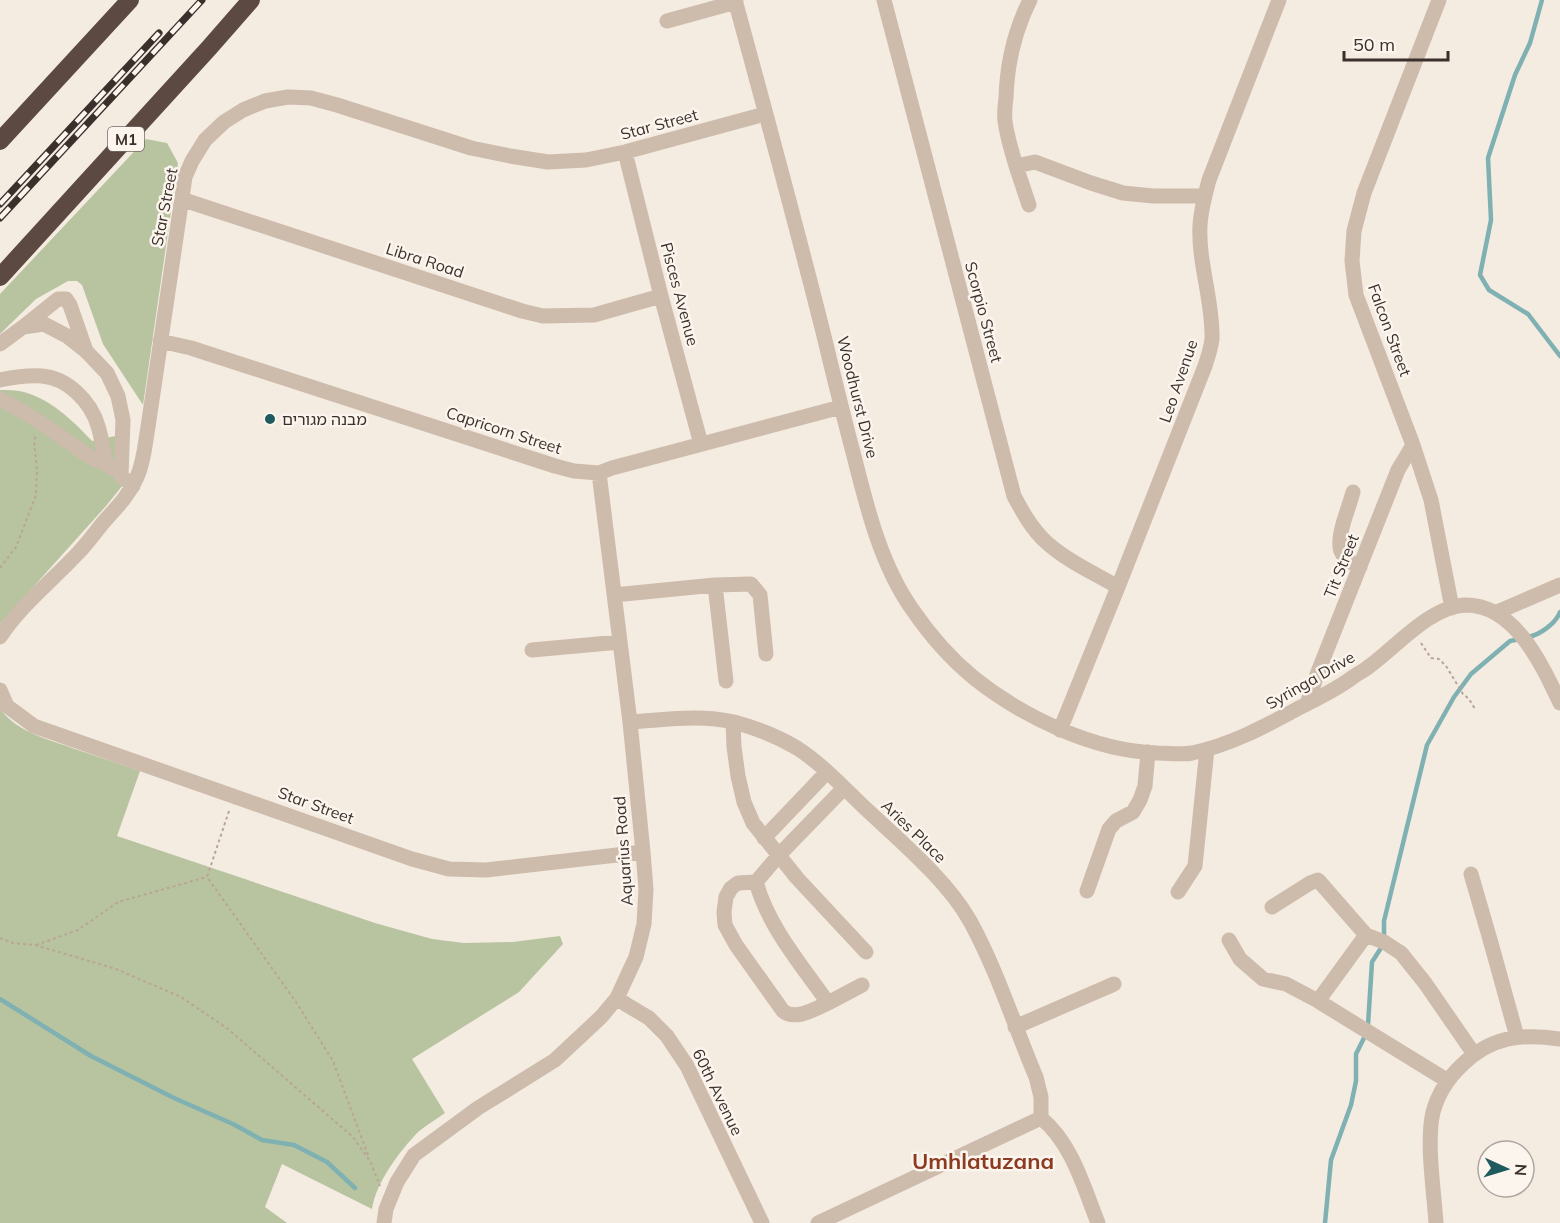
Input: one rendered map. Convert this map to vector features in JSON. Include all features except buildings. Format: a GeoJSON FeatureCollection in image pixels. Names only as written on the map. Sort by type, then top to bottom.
{"type":"FeatureCollection","features":[{"type":"Feature","properties":{"kind":"highway"},"geometry":{"type":"LineString","coordinates":[[0,141],[130,0]]}},
{"type":"Feature","properties":{"kind":"highway","name":"M1"},"geometry":{"type":"LineString","coordinates":[[0,277],[251,0]]}},
{"type":"Feature","properties":{"kind":"street","name":"Scorpio Street"},"geometry":{"type":"LineString","coordinates":[[884,0],[1014,496],[1026,518],[1045,541],[1066,558],[1118,587]]}},
{"type":"Feature","properties":{"kind":"street"},"geometry":{"type":"LineString","coordinates":[[1029,205],[1010,147],[1005,120],[1006,80],[1013,42],[1030,0]]}},
{"type":"Feature","properties":{"kind":"street","name":"Leo Avenue"},"geometry":{"type":"LineString","coordinates":[[1060,730],[1205,366],[1212,342],[1209,296],[1201,250],[1202,203],[1279,0]]}},
{"type":"Feature","properties":{"kind":"street","name":"Falcon Street"},"geometry":{"type":"LineString","coordinates":[[1439,0],[1364,193],[1354,231],[1352,261],[1356,295],[1413,445],[1431,500],[1452,608]]}},
{"type":"Feature","properties":{"kind":"street"},"geometry":{"type":"LineString","coordinates":[[667,21],[735,1]]}},
{"type":"Feature","properties":{"kind":"street","name":"Woodhurst Drive"},"geometry":{"type":"LineString","coordinates":[[735,1],[877,539],[895,580],[911,608],[958,664],[1010,702],[1060,730]]}},
{"type":"Feature","properties":{"kind":"street","name":"Star Street"},"geometry":{"type":"LineString","coordinates":[[0,637],[21,609],[80,551],[120,505],[133,486],[142,464],[185,177],[205,140],[224,122],[243,110],[265,101],[288,97],[310,98],[471,148],[548,162],[586,160],[625,152],[765,114]]}},
{"type":"Feature","properties":{"kind":"street","name":"Pisces Avenue"},"geometry":{"type":"LineString","coordinates":[[625,152],[701,444]]}},
{"type":"Feature","properties":{"kind":"street"},"geometry":{"type":"LineString","coordinates":[[1016,166],[1035,162],[1124,193],[1153,196],[1204,196]]}},
{"type":"Feature","properties":{"kind":"street","name":"Libra Road"},"geometry":{"type":"LineString","coordinates":[[181,199],[512,308],[543,316],[594,315],[661,296]]}},
{"type":"Feature","properties":{"kind":"street"},"geometry":{"type":"LineString","coordinates":[[0,344],[58,299],[66,299],[86,351]]}},
{"type":"Feature","properties":{"kind":"street"},"geometry":{"type":"LineString","coordinates":[[22,327],[44,324],[67,336],[86,351],[107,373],[118,396],[123,420],[121,476]]}},
{"type":"Feature","properties":{"kind":"street","name":"Capricorn Street"},"geometry":{"type":"LineString","coordinates":[[160,341],[191,348],[555,466],[599,474],[612,468],[842,407]]}},
{"type":"Feature","properties":{"kind":"street"},"geometry":{"type":"LineString","coordinates":[[0,380],[19,376],[44,376],[66,383],[86,402],[98,426],[106,463]]}},
{"type":"Feature","properties":{"kind":"street"},"geometry":{"type":"LineString","coordinates":[[0,399],[40,421],[87,454],[106,463],[133,486]]}},
{"type":"Feature","properties":{"kind":"street","name":"Tit Street"},"geometry":{"type":"LineString","coordinates":[[1308,704],[1318,672],[1398,470],[1413,445]]}},
{"type":"Feature","properties":{"kind":"street","name":"Aquarius Road"},"geometry":{"type":"LineString","coordinates":[[385,1216],[397,1182],[414,1155],[478,1108],[555,1060],[601,1017],[617,998],[636,957],[644,924],[646,889],[630,722],[599,474]]}},
{"type":"Feature","properties":{"kind":"street"},"geometry":{"type":"LineString","coordinates":[[1353,492],[1338,540],[1340,551],[1345,558],[1360,567]]}},
{"type":"Feature","properties":{"kind":"street"},"geometry":{"type":"LineString","coordinates":[[614,595],[714,585],[751,584],[760,595],[766,654]]}},
{"type":"Feature","properties":{"kind":"street"},"geometry":{"type":"LineString","coordinates":[[714,585],[726,681]]}},
{"type":"Feature","properties":{"kind":"street"},"geometry":{"type":"LineString","coordinates":[[1495,612],[1560,585]]}},
{"type":"Feature","properties":{"kind":"street","name":"Syringa Drive"},"geometry":{"type":"LineString","coordinates":[[1060,730],[1112,747],[1148,753],[1189,753],[1230,742],[1342,685],[1437,614],[1466,605],[1495,612]]}},
{"type":"Feature","properties":{"kind":"street"},"geometry":{"type":"LineString","coordinates":[[1495,612],[1508,620],[1532,650],[1560,703]]}},
{"type":"Feature","properties":{"kind":"street"},"geometry":{"type":"LineString","coordinates":[[532,650],[620,642]]}},
{"type":"Feature","properties":{"kind":"street","name":"Star Street"},"geometry":{"type":"LineString","coordinates":[[0,690],[7,706],[34,726],[412,859],[449,869],[486,870],[643,852]]}},
{"type":"Feature","properties":{"kind":"street","name":"Aries Place"},"geometry":{"type":"LineString","coordinates":[[630,722],[684,717],[712,718],[764,731],[780,738],[799,749],[826,772],[930,870],[953,895],[984,948],[1036,1077],[1041,1097],[1041,1118]]}},
{"type":"Feature","properties":{"kind":"street"},"geometry":{"type":"LineString","coordinates":[[733,722],[738,776],[744,802],[753,823],[797,878],[866,952]]}},
{"type":"Feature","properties":{"kind":"street"},"geometry":{"type":"LineString","coordinates":[[1178,892],[1195,866],[1207,748]]}},
{"type":"Feature","properties":{"kind":"street"},"geometry":{"type":"LineString","coordinates":[[1087,891],[1109,829],[1116,821],[1133,812],[1140,800],[1145,786],[1148,753]]}},
{"type":"Feature","properties":{"kind":"street"},"geometry":{"type":"LineString","coordinates":[[764,838],[826,772]]}},
{"type":"Feature","properties":{"kind":"street"},"geometry":{"type":"LineString","coordinates":[[844,788],[756,882],[738,883],[731,888],[726,897],[725,925],[736,945],[788,1015],[794,1016],[828,1003],[862,985]]}},
{"type":"Feature","properties":{"kind":"street"},"geometry":{"type":"LineString","coordinates":[[1471,874],[1517,1037]]}},
{"type":"Feature","properties":{"kind":"street"},"geometry":{"type":"LineString","coordinates":[[1272,907],[1318,880],[1366,934],[1401,953],[1425,983],[1474,1054]]}},
{"type":"Feature","properties":{"kind":"street"},"geometry":{"type":"LineString","coordinates":[[756,882],[774,925],[828,1003]]}},
{"type":"Feature","properties":{"kind":"street"},"geometry":{"type":"LineString","coordinates":[[1318,1001],[1366,934]]}},
{"type":"Feature","properties":{"kind":"street"},"geometry":{"type":"LineString","coordinates":[[1229,940],[1240,959],[1263,979],[1286,984],[1318,1001],[1448,1081]]}},
{"type":"Feature","properties":{"kind":"street"},"geometry":{"type":"LineString","coordinates":[[1015,1027],[1114,984]]}},
{"type":"Feature","properties":{"kind":"street","name":"60th Avenue"},"geometry":{"type":"LineString","coordinates":[[617,998],[649,1018],[667,1036],[687,1066],[762,1223]]}},
{"type":"Feature","properties":{"kind":"street"},"geometry":{"type":"LineString","coordinates":[[1436,1223],[1430,1142],[1433,1113],[1439,1095],[1448,1081],[1474,1054],[1488,1045],[1517,1037],[1539,1036],[1560,1039]]}},
{"type":"Feature","properties":{"kind":"street"},"geometry":{"type":"LineString","coordinates":[[818,1223],[1041,1118],[1053,1128],[1073,1162],[1098,1223]]}},
{"type":"Feature","properties":{"kind":"path"},"geometry":{"type":"LineString","coordinates":[[0,568],[16,547],[36,495],[37,470],[34,440],[40,421]]}},
{"type":"Feature","properties":{"kind":"path"},"geometry":{"type":"LineString","coordinates":[[1413,631],[1431,658],[1439,659],[1446,666],[1474,709]]}},
{"type":"Feature","properties":{"kind":"path"},"geometry":{"type":"LineString","coordinates":[[207,877],[234,796]]}},
{"type":"Feature","properties":{"kind":"path"},"geometry":{"type":"LineString","coordinates":[[35,945],[78,930],[118,902],[207,877]]}},
{"type":"Feature","properties":{"kind":"path"},"geometry":{"type":"LineString","coordinates":[[207,877],[296,1002],[333,1061],[382,1190],[385,1216]]}},
{"type":"Feature","properties":{"kind":"path"},"geometry":{"type":"LineString","coordinates":[[0,938],[13,943],[35,945],[116,969],[181,997],[228,1029],[354,1137],[370,1161]]}},
{"type":"Feature","properties":{"kind":"green space"},"geometry":{"type":"Polygon","coordinates":[[[146,139],[167,143],[178,163],[143,405],[103,344],[82,285],[77,281],[68,281],[36,299],[0,334],[0,294],[146,139]]]}},
{"type":"Feature","properties":{"kind":"green space"},"geometry":{"type":"Polygon","coordinates":[[[0,390],[24,392],[44,400],[69,418],[92,441],[115,436],[123,485],[0,624],[0,390]]]}},
{"type":"Feature","properties":{"kind":"green space"},"geometry":{"type":"Polygon","coordinates":[[[0,709],[16,724],[36,735],[140,771],[117,836],[375,923],[432,939],[464,943],[513,942],[560,936],[563,944],[519,992],[412,1059],[445,1113],[418,1132],[404,1148],[378,1188],[372,1209],[282,1164],[265,1207],[287,1223],[0,1223],[0,709]]]}},
{"type":"Feature","properties":{"kind":"waterway"},"geometry":{"type":"LineString","coordinates":[[1542,0],[1530,43],[1515,75],[1488,158],[1491,220],[1480,275],[1489,290],[1528,314],[1560,356]]}},
{"type":"Feature","properties":{"kind":"waterway"},"geometry":{"type":"LineString","coordinates":[[1528,637],[1547,628],[1560,612]]}},
{"type":"Feature","properties":{"kind":"waterway"},"geometry":{"type":"LineString","coordinates":[[1384,938],[1384,921],[1427,745],[1454,697],[1471,674],[1510,641],[1520,639]]}},
{"type":"Feature","properties":{"kind":"waterway"},"geometry":{"type":"LineString","coordinates":[[1325,1223],[1331,1160],[1351,1105],[1356,1081],[1356,1054],[1368,1025],[1372,962],[1381,948]]}},
{"type":"Feature","properties":{"kind":"waterway"},"geometry":{"type":"LineString","coordinates":[[0,999],[91,1056],[174,1098],[233,1124],[262,1140],[294,1145],[327,1162],[355,1188]]}},
{"type":"Feature","properties":{"kind":"railway"},"geometry":{"type":"LineString","coordinates":[[0,218],[202,0]]}},
{"type":"Feature","properties":{"kind":"railway"},"geometry":{"type":"LineString","coordinates":[[0,204],[159,33]]}},
{"type":"Feature","properties":{"kind":"place","name":"מבנה מגורים"},"geometry":{"type":"Point","coordinates":[270,419]}},
{"type":"Feature","properties":{"kind":"district","name":"Umhlatuzana"},"geometry":{"type":"Point","coordinates":[983,1161]}}]}
